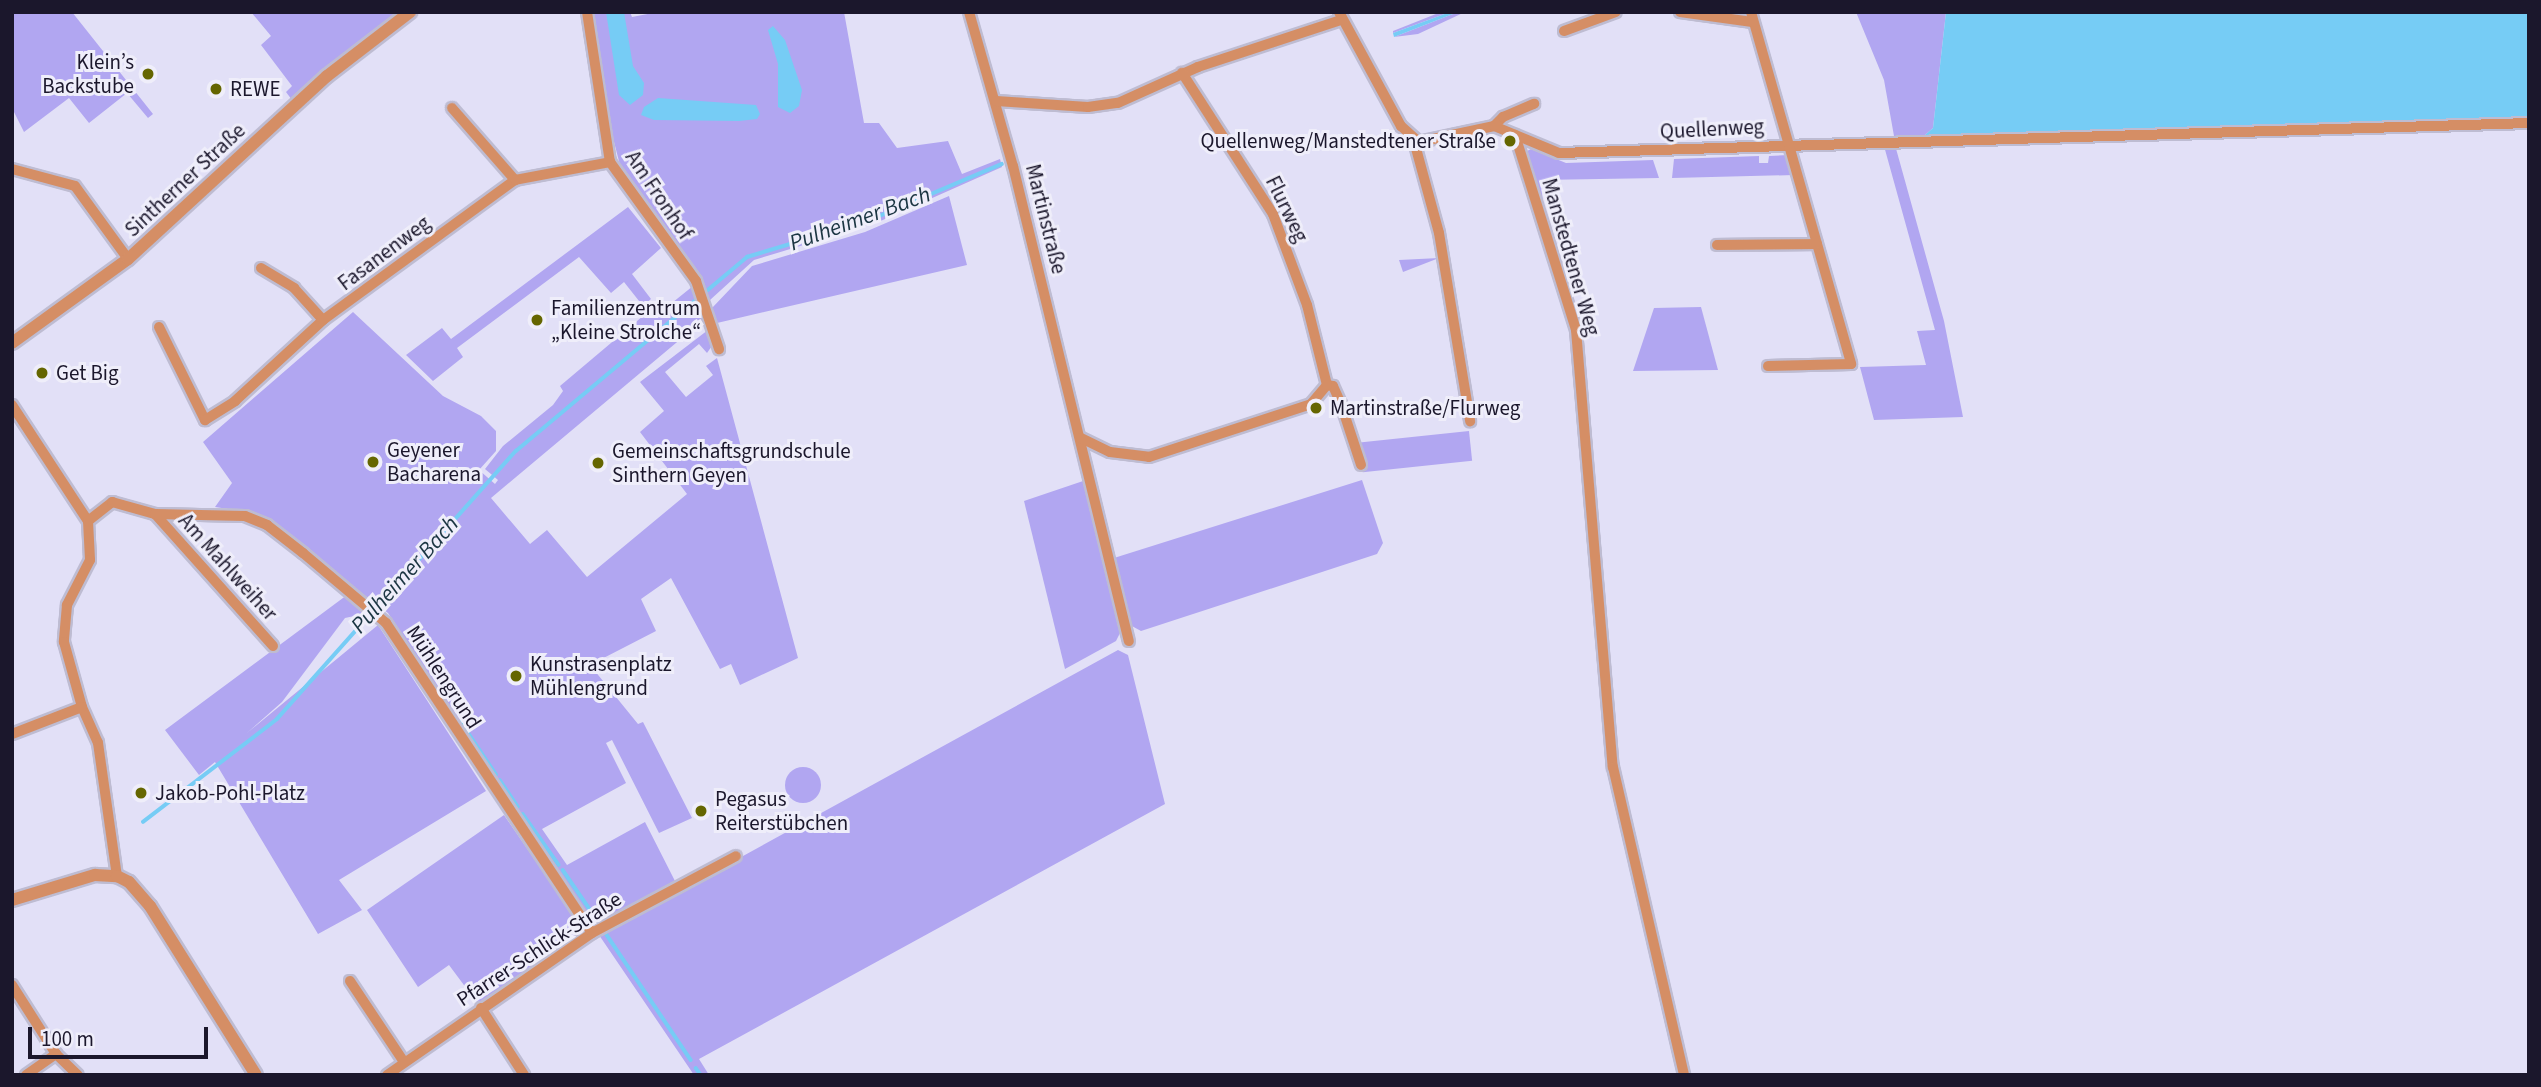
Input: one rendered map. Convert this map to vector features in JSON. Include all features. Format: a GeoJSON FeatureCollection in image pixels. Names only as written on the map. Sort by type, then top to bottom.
{"type":"FeatureCollection","features":[{"type":"Feature","properties":{"kind":"street","name":"Sintherner Straße"},"geometry":{"type":"LineString","coordinates":[[12,343],[128,259],[327,76],[410,12]]}},
{"type":"Feature","properties":{"kind":"street","name":"Am Fronhof"},"geometry":{"type":"LineString","coordinates":[[587,12],[610,162],[696,281],[707,304],[719,349]]}},
{"type":"Feature","properties":{"kind":"street","name":"Martinstraße"},"geometry":{"type":"LineString","coordinates":[[969,12],[996,101],[1129,640]]}},
{"type":"Feature","properties":{"kind":"street"},"geometry":{"type":"LineString","coordinates":[[1564,31],[1616,12]]}},
{"type":"Feature","properties":{"kind":"street"},"geometry":{"type":"LineString","coordinates":[[1681,12],[1751,17],[1790,144],[1851,364],[1768,366]]}},
{"type":"Feature","properties":{"kind":"street"},"geometry":{"type":"LineString","coordinates":[[996,101],[1102,106],[1126,100],[1182,73],[1340,16],[1414,141],[1439,233],[1470,421]]}},
{"type":"Feature","properties":{"kind":"street","name":"Flurweg"},"geometry":{"type":"LineString","coordinates":[[1182,73],[1273,214],[1328,380],[1341,404],[1361,465]]}},
{"type":"Feature","properties":{"kind":"street"},"geometry":{"type":"LineString","coordinates":[[1414,141],[1494,126],[1503,117],[1534,104]]}},
{"type":"Feature","properties":{"kind":"street"},"geometry":{"type":"LineString","coordinates":[[452,108],[515,180]]}},
{"type":"Feature","properties":{"kind":"street","name":"Quellenweg"},"geometry":{"type":"LineString","coordinates":[[1494,126],[1559,153],[1937,139],[2529,123]]}},
{"type":"Feature","properties":{"kind":"street","name":"Manstedtener Weg"},"geometry":{"type":"LineString","coordinates":[[1515,135],[1576,330],[1613,767],[1684,1075]]}},
{"type":"Feature","properties":{"kind":"street","name":"Fasanenweg"},"geometry":{"type":"LineString","coordinates":[[159,327],[205,420],[235,401],[323,320],[515,180],[610,162]]}},
{"type":"Feature","properties":{"kind":"street"},"geometry":{"type":"LineString","coordinates":[[12,169],[75,186],[128,259]]}},
{"type":"Feature","properties":{"kind":"street"},"geometry":{"type":"LineString","coordinates":[[1717,245],[1817,244]]}},
{"type":"Feature","properties":{"kind":"street"},"geometry":{"type":"LineString","coordinates":[[261,268],[294,288],[323,320]]}},
{"type":"Feature","properties":{"kind":"street"},"geometry":{"type":"LineString","coordinates":[[1080,438],[1110,452],[1149,457],[1311,404],[1328,380]]}},
{"type":"Feature","properties":{"kind":"street"},"geometry":{"type":"LineString","coordinates":[[12,405],[88,522],[90,560],[68,605],[64,642],[82,707],[98,743],[117,876]]}},
{"type":"Feature","properties":{"kind":"street","name":"Mühlengrund"},"geometry":{"type":"LineString","coordinates":[[88,522],[112,502],[155,514],[258,520],[371,609],[381,618],[592,933]]}},
{"type":"Feature","properties":{"kind":"street","name":"Am Mahlweiher"},"geometry":{"type":"LineString","coordinates":[[155,514],[273,646]]}},
{"type":"Feature","properties":{"kind":"street"},"geometry":{"type":"LineString","coordinates":[[12,734],[82,707]]}},
{"type":"Feature","properties":{"kind":"street","name":"Pfarrer-Schlick-Straße"},"geometry":{"type":"LineString","coordinates":[[387,1075],[592,933],[736,856]]}},
{"type":"Feature","properties":{"kind":"street"},"geometry":{"type":"LineString","coordinates":[[12,900],[95,875],[117,876],[139,891],[256,1075]]}},
{"type":"Feature","properties":{"kind":"street"},"geometry":{"type":"LineString","coordinates":[[350,981],[404,1062]]}},
{"type":"Feature","properties":{"kind":"street"},"geometry":{"type":"LineString","coordinates":[[12,985],[56,1054],[78,1075]]}},
{"type":"Feature","properties":{"kind":"street"},"geometry":{"type":"LineString","coordinates":[[481,1008],[524,1075]]}},
{"type":"Feature","properties":{"kind":"street"},"geometry":{"type":"LineString","coordinates":[[26,1075],[56,1054]]}},
{"type":"Feature","properties":{"kind":"shaded area"},"geometry":{"type":"Polygon","coordinates":[[[12,12],[72,12],[153,114],[148,118],[127,93],[89,123],[69,98],[24,132],[12,108],[12,12]]]}},
{"type":"Feature","properties":{"kind":"shaded area"},"geometry":{"type":"Polygon","coordinates":[[[251,12],[399,12],[292,100],[286,92],[292,86],[261,45],[271,36],[251,12]]]}},
{"type":"Feature","properties":{"kind":"shaded area"},"geometry":{"type":"Polygon","coordinates":[[[593,12],[630,12],[632,17],[658,12],[844,12],[864,123],[879,123],[897,148],[948,141],[962,174],[1000,159],[1002,167],[876,223],[754,260],[710,300],[700,276],[621,169],[605,107],[593,12]]]}},
{"type":"Feature","properties":{"kind":"shaded area"},"geometry":{"type":"Polygon","coordinates":[[[1441,12],[1450,12],[1393,33],[1393,31],[1441,12]]]}},
{"type":"Feature","properties":{"kind":"shaded area"},"geometry":{"type":"Polygon","coordinates":[[[1458,12],[1465,12],[1418,34],[1394,37],[1458,12]]]}},
{"type":"Feature","properties":{"kind":"shaded area"},"geometry":{"type":"Polygon","coordinates":[[[1856,12],[1946,12],[1933,128],[1925,135],[1894,136],[1884,80],[1856,12]]]}},
{"type":"Feature","properties":{"kind":"shaded area"},"geometry":{"type":"Polygon","coordinates":[[[1895,145],[1944,321],[1963,417],[1874,420],[1860,367],[1926,365],[1917,331],[1935,330],[1884,146],[1895,145]]]}},
{"type":"Feature","properties":{"kind":"shaded area"},"geometry":{"type":"Polygon","coordinates":[[[1531,149],[1566,163],[1653,160],[1659,178],[1540,180],[1544,208],[1527,151],[1531,149]]]}},
{"type":"Feature","properties":{"kind":"shaded area"},"geometry":{"type":"Polygon","coordinates":[[[1788,155],[1794,175],[1672,178],[1674,159],[1759,156],[1759,163],[1768,163],[1769,156],[1788,155]]]}},
{"type":"Feature","properties":{"kind":"shaded area"},"geometry":{"type":"Polygon","coordinates":[[[949,196],[967,265],[717,323],[712,308],[752,266],[865,232],[949,196]]]}},
{"type":"Feature","properties":{"kind":"shaded area"},"geometry":{"type":"Polygon","coordinates":[[[628,207],[661,248],[632,274],[651,299],[643,306],[624,282],[611,293],[579,257],[457,348],[463,357],[433,381],[406,355],[442,328],[451,339],[628,207]]]}},
{"type":"Feature","properties":{"kind":"shaded area"},"geometry":{"type":"Polygon","coordinates":[[[1439,258],[1403,272],[1399,260],[1439,258]]]}},
{"type":"Feature","properties":{"kind":"shaded area"},"geometry":{"type":"Polygon","coordinates":[[[693,286],[704,316],[701,322],[491,498],[530,544],[547,530],[587,577],[687,494],[640,432],[664,411],[640,382],[708,330],[714,343],[707,353],[699,344],[665,372],[686,397],[713,375],[706,366],[717,358],[798,658],[740,685],[731,664],[720,669],[671,578],[641,599],[656,631],[590,665],[638,724],[643,722],[692,818],[659,833],[612,740],[606,743],[626,783],[542,829],[567,865],[645,822],[676,883],[594,927],[388,613],[255,513],[215,507],[232,483],[203,442],[353,312],[443,396],[481,416],[496,431],[496,451],[479,470],[495,484],[498,480],[485,469],[503,446],[553,405],[563,391],[560,386],[656,305],[662,311],[693,286]]]}},
{"type":"Feature","properties":{"kind":"shaded area"},"geometry":{"type":"Polygon","coordinates":[[[1701,307],[1718,370],[1633,371],[1654,308],[1701,307]]]}},
{"type":"Feature","properties":{"kind":"shaded area"},"geometry":{"type":"Polygon","coordinates":[[[1469,431],[1472,461],[1363,472],[1360,442],[1469,431]]]}},
{"type":"Feature","properties":{"kind":"shaded area"},"geometry":{"type":"Polygon","coordinates":[[[1086,480],[1122,629],[1116,641],[1065,669],[1024,501],[1086,480]]]}},
{"type":"Feature","properties":{"kind":"shaded area"},"geometry":{"type":"Polygon","coordinates":[[[1362,480],[1383,543],[1377,554],[1141,631],[1130,625],[1114,558],[1362,480]]]}},
{"type":"Feature","properties":{"kind":"shaded area"},"geometry":{"type":"Polygon","coordinates":[[[347,595],[368,613],[345,618],[282,702],[247,733],[378,625],[486,791],[339,880],[362,910],[318,934],[215,762],[199,775],[165,730],[347,595]]]}},
{"type":"Feature","properties":{"kind":"shaded area"},"geometry":{"type":"Polygon","coordinates":[[[1118,650],[1128,655],[1165,804],[699,1059],[709,1075],[694,1075],[599,935],[1118,650]]]}},
{"type":"Feature","properties":{"kind":"shaded area"},"geometry":{"type":"Polygon","coordinates":[[[803,767],[816,772],[821,785],[816,798],[803,803],[790,798],[785,785],[790,772],[803,767]]]}},
{"type":"Feature","properties":{"kind":"shaded area"},"geometry":{"type":"Polygon","coordinates":[[[504,815],[581,927],[575,938],[478,1004],[449,965],[418,987],[367,910],[504,815]]]}},
{"type":"Feature","properties":{"kind":"water"},"geometry":{"type":"Polygon","coordinates":[[[606,12],[624,12],[633,66],[644,83],[643,95],[630,105],[619,95],[606,12]]]}},
{"type":"Feature","properties":{"kind":"water"},"geometry":{"type":"Polygon","coordinates":[[[1450,12],[1458,12],[1394,37],[1393,33],[1450,12]]]}},
{"type":"Feature","properties":{"kind":"water"},"geometry":{"type":"Polygon","coordinates":[[[1946,12],[2529,12],[2529,117],[1925,135],[1933,128],[1946,12]]]}},
{"type":"Feature","properties":{"kind":"water"},"geometry":{"type":"Polygon","coordinates":[[[773,26],[785,40],[802,90],[799,106],[790,113],[778,107],[778,64],[768,30],[773,26]]]}},
{"type":"Feature","properties":{"kind":"water"},"geometry":{"type":"Polygon","coordinates":[[[658,98],[756,105],[760,114],[757,119],[739,121],[654,120],[641,115],[644,107],[658,98]]]}},
{"type":"Feature","properties":{"kind":"waterway","name":"Pulheimer Bach"},"geometry":{"type":"LineString","coordinates":[[143,822],[277,719],[516,451],[747,257],[870,220],[1002,164]]}},
{"type":"Feature","properties":{"kind":"waterway"},"geometry":{"type":"LineString","coordinates":[[461,722],[496,774]]}},
{"type":"Feature","properties":{"kind":"waterway"},"geometry":{"type":"LineString","coordinates":[[500,780],[518,807]]}},
{"type":"Feature","properties":{"kind":"waterway"},"geometry":{"type":"LineString","coordinates":[[523,814],[559,865]]}},
{"type":"Feature","properties":{"kind":"waterway"},"geometry":{"type":"LineString","coordinates":[[563,870],[600,924]]}},
{"type":"Feature","properties":{"kind":"waterway"},"geometry":{"type":"LineString","coordinates":[[605,932],[691,1060]]}},
{"type":"Feature","properties":{"kind":"waterway"},"geometry":{"type":"LineString","coordinates":[[696,1068],[701,1075]]}},
{"type":"Feature","properties":{"kind":"place","name":"Klein’s Backstube"},"geometry":{"type":"Point","coordinates":[148,74]}},
{"type":"Feature","properties":{"kind":"place","name":"REWE"},"geometry":{"type":"Point","coordinates":[216,89]}},
{"type":"Feature","properties":{"kind":"place","name":"Quellenweg/Manstedtener Straße"},"geometry":{"type":"Point","coordinates":[1510,141]}},
{"type":"Feature","properties":{"kind":"place","name":"Familienzentrum „Kleine Strolche“"},"geometry":{"type":"Point","coordinates":[537,320]}},
{"type":"Feature","properties":{"kind":"place","name":"Get Big"},"geometry":{"type":"Point","coordinates":[42,373]}},
{"type":"Feature","properties":{"kind":"place","name":"Martinstraße/Flurweg"},"geometry":{"type":"Point","coordinates":[1316,408]}},
{"type":"Feature","properties":{"kind":"place","name":"Geyener Bacharena"},"geometry":{"type":"Point","coordinates":[373,462]}},
{"type":"Feature","properties":{"kind":"place","name":"Gemeinschaftsgrundschule Sinthern Geyen"},"geometry":{"type":"Point","coordinates":[598,463]}},
{"type":"Feature","properties":{"kind":"place","name":"Kunstrasenplatz Mühlengrund"},"geometry":{"type":"Point","coordinates":[516,676]}},
{"type":"Feature","properties":{"kind":"place","name":"Jakob-Pohl-Platz"},"geometry":{"type":"Point","coordinates":[141,793]}},
{"type":"Feature","properties":{"kind":"place","name":"Pegasus Reiterstübchen"},"geometry":{"type":"Point","coordinates":[701,811]}}]}
